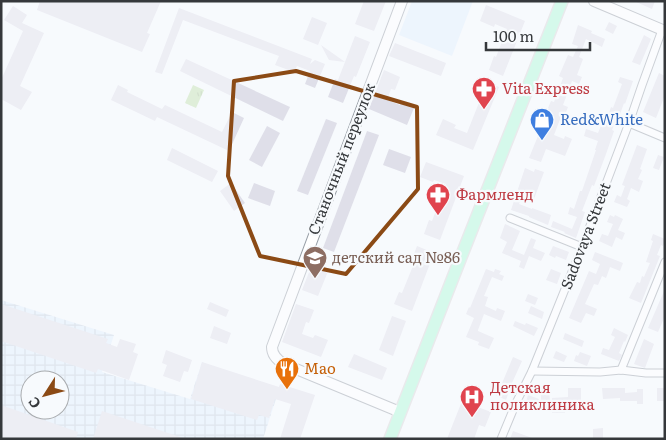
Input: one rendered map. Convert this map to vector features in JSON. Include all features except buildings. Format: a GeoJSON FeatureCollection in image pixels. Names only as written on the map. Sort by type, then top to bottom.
{"type":"FeatureCollection","features":[{"type":"Feature","properties":{"kind":"main road","name":"Станочный переулок"},"geometry":{"type":"LineString","coordinates":[[400,412],[284,364],[274,355],[272,347],[402,1]]}},
{"type":"Feature","properties":{"kind":"main road"},"geometry":{"type":"LineString","coordinates":[[390,439],[562,1]]}},
{"type":"Feature","properties":{"kind":"main road"},"geometry":{"type":"LineString","coordinates":[[594,1],[663,30]]}},
{"type":"Feature","properties":{"kind":"street","name":"Sadovaya Street"},"geometry":{"type":"LineString","coordinates":[[501,439],[532,371],[582,247],[663,30]]}},
{"type":"Feature","properties":{"kind":"street"},"geometry":{"type":"LineString","coordinates":[[629,123],[665,138]]}},
{"type":"Feature","properties":{"kind":"street"},"geometry":{"type":"LineString","coordinates":[[510,218],[582,247]]}},
{"type":"Feature","properties":{"kind":"street"},"geometry":{"type":"LineString","coordinates":[[621,370],[665,262]]}},
{"type":"Feature","properties":{"kind":"street"},"geometry":{"type":"LineString","coordinates":[[532,371],[600,372],[621,370],[665,373]]}},
{"type":"Feature","properties":{"kind":"highlighted area"},"geometry":{"type":"Polygon","coordinates":[[[296,71],[417,107],[418,189],[346,274],[260,256],[228,176],[234,81],[296,71]]]}},
{"type":"Feature","properties":{"kind":"shaded area"},"geometry":{"type":"Polygon","coordinates":[[[412,1],[473,1],[452,56],[399,35],[412,1]]]}},
{"type":"Feature","properties":{"kind":"shaded area"},"geometry":{"type":"Polygon","coordinates":[[[1,300],[114,335],[102,372],[190,399],[202,362],[276,399],[263,439],[1,439],[1,300]]]}},
{"type":"Feature","properties":{"kind":"green space"},"geometry":{"type":"Polygon","coordinates":[[[193,85],[204,90],[196,108],[185,103],[193,85]]]}},
{"type":"Feature","properties":{"kind":"place","name":"Vita Express"},"geometry":{"type":"Point","coordinates":[484,110]}},
{"type":"Feature","properties":{"kind":"place","name":"Red&White"},"geometry":{"type":"Point","coordinates":[542,141]}},
{"type":"Feature","properties":{"kind":"place","name":"Фармленд"},"geometry":{"type":"Point","coordinates":[438,216]}},
{"type":"Feature","properties":{"kind":"place","name":"детский сад №86"},"geometry":{"type":"Point","coordinates":[315,279]}},
{"type":"Feature","properties":{"kind":"place","name":"Мао"},"geometry":{"type":"Point","coordinates":[287,390]}},
{"type":"Feature","properties":{"kind":"place","name":"Детская поликлиника"},"geometry":{"type":"Point","coordinates":[472,418]}}]}
